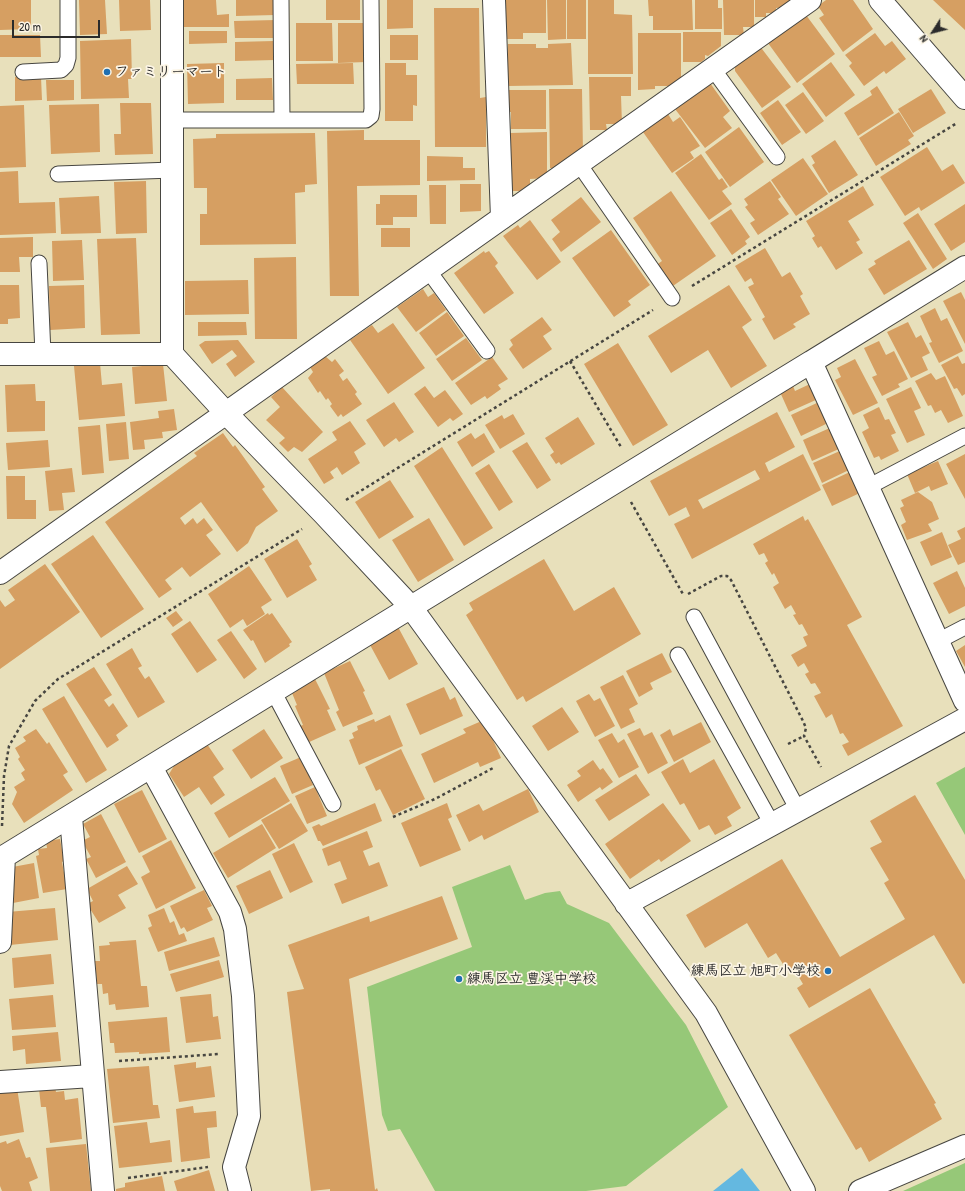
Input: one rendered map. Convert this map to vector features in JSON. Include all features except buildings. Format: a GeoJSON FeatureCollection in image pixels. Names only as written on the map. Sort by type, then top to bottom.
{"type":"FeatureCollection","features":[{"type":"Feature","properties":{"kind":"street"},"geometry":{"type":"LineString","coordinates":[[172,0],[172,354],[226,413],[324,514],[410,606],[706,1013],[804,1191]]}},
{"type":"Feature","properties":{"kind":"street"},"geometry":{"type":"LineString","coordinates":[[494,0],[502,218]]}},
{"type":"Feature","properties":{"kind":"street"},"geometry":{"type":"LineString","coordinates":[[0,573],[810,0]]}},
{"type":"Feature","properties":{"kind":"street"},"geometry":{"type":"LineString","coordinates":[[880,0],[965,98]]}},
{"type":"Feature","properties":{"kind":"street"},"geometry":{"type":"LineString","coordinates":[[0,942],[2,857],[71,817],[410,606],[965,267]]}},
{"type":"Feature","properties":{"kind":"street"},"geometry":{"type":"LineString","coordinates":[[0,354],[172,354]]}},
{"type":"Feature","properties":{"kind":"street"},"geometry":{"type":"LineString","coordinates":[[811,362],[965,701]]}},
{"type":"Feature","properties":{"kind":"street"},"geometry":{"type":"LineString","coordinates":[[626,904],[965,719]]}},
{"type":"Feature","properties":{"kind":"street"},"geometry":{"type":"LineString","coordinates":[[151,767],[233,921],[243,996],[249,1116],[234,1163],[240,1191]]}},
{"type":"Feature","properties":{"kind":"street"},"geometry":{"type":"LineString","coordinates":[[71,817],[102,1186]]}},
{"type":"Feature","properties":{"kind":"street"},"geometry":{"type":"LineString","coordinates":[[0,1082],[92,1070]]}},
{"type":"Feature","properties":{"kind":"street"},"geometry":{"type":"LineString","coordinates":[[860,1191],[965,1146]]}},
{"type":"Feature","properties":{"kind":"lane"},"geometry":{"type":"LineString","coordinates":[[23,72],[61,70],[66,65],[68,58],[68,0]]}},
{"type":"Feature","properties":{"kind":"lane"},"geometry":{"type":"LineString","coordinates":[[281,0],[282,120]]}},
{"type":"Feature","properties":{"kind":"lane"},"geometry":{"type":"LineString","coordinates":[[173,120],[366,120],[371,116],[371,0]]}},
{"type":"Feature","properties":{"kind":"lane"},"geometry":{"type":"LineString","coordinates":[[713,69],[777,157]]}},
{"type":"Feature","properties":{"kind":"lane"},"geometry":{"type":"LineString","coordinates":[[579,164],[672,298]]}},
{"type":"Feature","properties":{"kind":"lane"},"geometry":{"type":"LineString","coordinates":[[58,174],[173,170]]}},
{"type":"Feature","properties":{"kind":"lane"},"geometry":{"type":"LineString","coordinates":[[40,263],[43,354]]}},
{"type":"Feature","properties":{"kind":"lane"},"geometry":{"type":"LineString","coordinates":[[428,270],[487,351]]}},
{"type":"Feature","properties":{"kind":"lane"},"geometry":{"type":"LineString","coordinates":[[868,486],[965,436]]}},
{"type":"Feature","properties":{"kind":"lane"},"geometry":{"type":"LineString","coordinates":[[694,617],[798,810]]}},
{"type":"Feature","properties":{"kind":"lane"},"geometry":{"type":"LineString","coordinates":[[938,641],[965,627]]}},
{"type":"Feature","properties":{"kind":"lane"},"geometry":{"type":"LineString","coordinates":[[678,655],[772,824]]}},
{"type":"Feature","properties":{"kind":"lane"},"geometry":{"type":"LineString","coordinates":[[273,691],[333,804]]}},
{"type":"Feature","properties":{"kind":"path"},"geometry":{"type":"LineString","coordinates":[[2,857],[2,807],[4,776],[9,746],[35,701],[58,679],[570,361],[959,122]]}},
{"type":"Feature","properties":{"kind":"path"},"geometry":{"type":"LineString","coordinates":[[570,361],[626,474],[683,597],[721,576],[727,576],[731,580],[803,721],[806,728],[804,736],[834,790]]}},
{"type":"Feature","properties":{"kind":"path"},"geometry":{"type":"LineString","coordinates":[[393,817],[435,799],[512,758],[516,753]]}},
{"type":"Feature","properties":{"kind":"path"},"geometry":{"type":"LineString","coordinates":[[92,1070],[246,1053]]}},
{"type":"Feature","properties":{"kind":"path"},"geometry":{"type":"LineString","coordinates":[[102,1186],[234,1163]]}},
{"type":"Feature","properties":{"kind":"green space"},"geometry":{"type":"Polygon","coordinates":[[[965,767],[965,835],[936,783],[965,767]]]}},
{"type":"Feature","properties":{"kind":"green space"},"geometry":{"type":"Polygon","coordinates":[[[510,865],[525,900],[545,893],[560,891],[567,904],[609,923],[686,1025],[728,1107],[626,1186],[586,1191],[435,1191],[400,1129],[388,1131],[382,1115],[367,987],[472,947],[452,887],[510,865]]]}},
{"type":"Feature","properties":{"kind":"green space"},"geometry":{"type":"Polygon","coordinates":[[[965,1163],[965,1191],[903,1191],[965,1163]]]}},
{"type":"Feature","properties":{"kind":"water"},"geometry":{"type":"Polygon","coordinates":[[[742,1168],[760,1191],[713,1191],[742,1168]]]}},
{"type":"Feature","properties":{"kind":"place","name":"ファミリーマート"},"geometry":{"type":"Point","coordinates":[107,72]}},
{"type":"Feature","properties":{"kind":"place","name":"練馬区立 旭町小学校"},"geometry":{"type":"Point","coordinates":[828,971]}},
{"type":"Feature","properties":{"kind":"place","name":"練馬区立 豊渓中学校"},"geometry":{"type":"Point","coordinates":[459,979]}}]}
